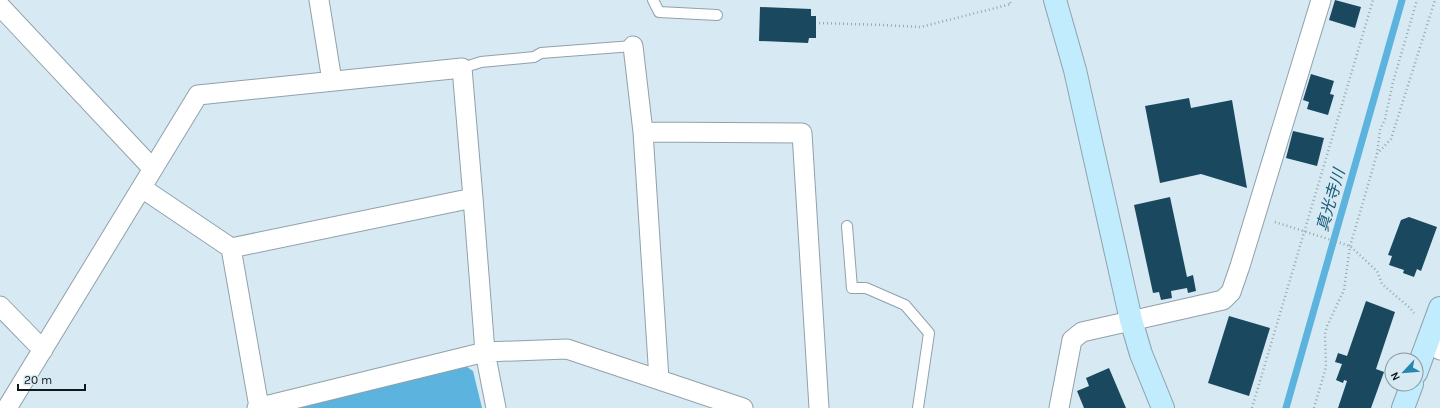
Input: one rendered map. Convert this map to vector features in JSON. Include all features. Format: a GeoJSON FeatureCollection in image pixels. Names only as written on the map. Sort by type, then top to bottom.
{"type":"FeatureCollection","features":[{"type":"Feature","properties":{"kind":"street"},"geometry":{"type":"LineString","coordinates":[[319,0],[332,81]]}},
{"type":"Feature","properties":{"kind":"street"},"geometry":{"type":"LineString","coordinates":[[1055,0],[1075,70],[1132,320],[1141,354],[1163,408]]}},
{"type":"Feature","properties":{"kind":"street"},"geometry":{"type":"LineString","coordinates":[[1058,408],[1072,340],[1082,332],[1223,300],[1231,292],[1321,0]]}},
{"type":"Feature","properties":{"kind":"street"},"geometry":{"type":"LineString","coordinates":[[0,6],[153,169]]}},
{"type":"Feature","properties":{"kind":"street"},"geometry":{"type":"LineString","coordinates":[[633,46],[643,132],[659,379]]}},
{"type":"Feature","properties":{"kind":"street"},"geometry":{"type":"LineString","coordinates":[[7,408],[198,95],[462,68],[485,352],[496,408]]}},
{"type":"Feature","properties":{"kind":"street"},"geometry":{"type":"LineString","coordinates":[[643,132],[802,133],[818,408]]}},
{"type":"Feature","properties":{"kind":"street"},"geometry":{"type":"LineString","coordinates":[[142,188],[231,248],[473,198]]}},
{"type":"Feature","properties":{"kind":"street"},"geometry":{"type":"LineString","coordinates":[[231,248],[258,407],[485,352],[567,349],[743,408]]}},
{"type":"Feature","properties":{"kind":"street"},"geometry":{"type":"LineString","coordinates":[[0,306],[43,350]]}},
{"type":"Feature","properties":{"kind":"street"},"geometry":{"type":"LineString","coordinates":[[1424,360],[1435,343],[1440,308]]}},
{"type":"Feature","properties":{"kind":"street"},"geometry":{"type":"LineString","coordinates":[[1403,408],[1409,392]]}},
{"type":"Feature","properties":{"kind":"lane"},"geometry":{"type":"LineString","coordinates":[[653,0],[659,12],[717,15]]}},
{"type":"Feature","properties":{"kind":"lane"},"geometry":{"type":"LineString","coordinates":[[462,68],[482,62],[534,57],[541,53],[633,46]]}},
{"type":"Feature","properties":{"kind":"lane"},"geometry":{"type":"LineString","coordinates":[[847,226],[852,288],[866,288],[904,304],[929,333],[918,408]]}},
{"type":"Feature","properties":{"kind":"path"},"geometry":{"type":"LineString","coordinates":[[818,23],[920,28],[1010,4],[1009,0]]}},
{"type":"Feature","properties":{"kind":"path"},"geometry":{"type":"LineString","coordinates":[[1252,408],[1373,0]]}},
{"type":"Feature","properties":{"kind":"path"},"geometry":{"type":"LineString","coordinates":[[1314,408],[1326,367],[1325,334],[1327,326],[1344,290],[1350,246],[1377,154],[1380,130],[1385,119],[1393,82],[1418,0]]}},
{"type":"Feature","properties":{"kind":"path"},"geometry":{"type":"LineString","coordinates":[[1377,154],[1391,140],[1435,0]]}},
{"type":"Feature","properties":{"kind":"path"},"geometry":{"type":"LineString","coordinates":[[1255,217],[1350,246],[1377,271],[1382,284],[1410,308],[1435,343]]}},
{"type":"Feature","properties":{"kind":"water"},"geometry":{"type":"Polygon","coordinates":[[[464,365],[473,371],[482,408],[287,408],[464,365]]]}},
{"type":"Feature","properties":{"kind":"building"},"geometry":{"type":"Polygon","coordinates":[[[1335,0],[1361,7],[1355,28],[1329,20],[1335,0]]]}},
{"type":"Feature","properties":{"kind":"building"},"geometry":{"type":"Polygon","coordinates":[[[760,7],[811,9],[811,16],[816,16],[816,38],[809,38],[808,43],[759,41],[760,7]]]}},
{"type":"Feature","properties":{"kind":"building"},"geometry":{"type":"Polygon","coordinates":[[[1311,74],[1334,81],[1330,94],[1334,95],[1328,115],[1307,109],[1309,102],[1303,100],[1311,74]]]}},
{"type":"Feature","properties":{"kind":"building"},"geometry":{"type":"Polygon","coordinates":[[[1189,98],[1191,108],[1232,100],[1247,188],[1201,174],[1160,183],[1145,106],[1189,98]]]}},
{"type":"Feature","properties":{"kind":"building"},"geometry":{"type":"Polygon","coordinates":[[[1293,131],[1324,138],[1317,166],[1286,158],[1293,131]]]}},
{"type":"Feature","properties":{"kind":"building"},"geometry":{"type":"Polygon","coordinates":[[[1170,197],[1187,277],[1193,275],[1196,291],[1188,293],[1187,288],[1171,291],[1172,298],[1161,300],[1159,292],[1153,293],[1134,205],[1170,197]]]}},
{"type":"Feature","properties":{"kind":"building"},"geometry":{"type":"Polygon","coordinates":[[[1409,217],[1437,227],[1421,271],[1417,269],[1414,277],[1403,273],[1404,270],[1389,265],[1392,256],[1388,255],[1401,220],[1409,217]]]}},
{"type":"Feature","properties":{"kind":"building"},"geometry":{"type":"Polygon","coordinates":[[[1366,301],[1395,312],[1376,369],[1384,372],[1371,408],[1338,408],[1347,381],[1344,380],[1343,383],[1336,380],[1342,364],[1335,362],[1338,353],[1347,356],[1366,301]]]}},
{"type":"Feature","properties":{"kind":"building"},"geometry":{"type":"Polygon","coordinates":[[[1229,316],[1270,328],[1249,396],[1208,383],[1229,316]]]}},
{"type":"Feature","properties":{"kind":"building"},"geometry":{"type":"Polygon","coordinates":[[[1109,368],[1126,408],[1084,408],[1077,391],[1089,386],[1086,378],[1109,368]]]}},
{"type":"Feature","properties":{"kind":"waterway","name":"真光寺川"},"geometry":{"type":"LineString","coordinates":[[1286,408],[1402,0]]}}]}
